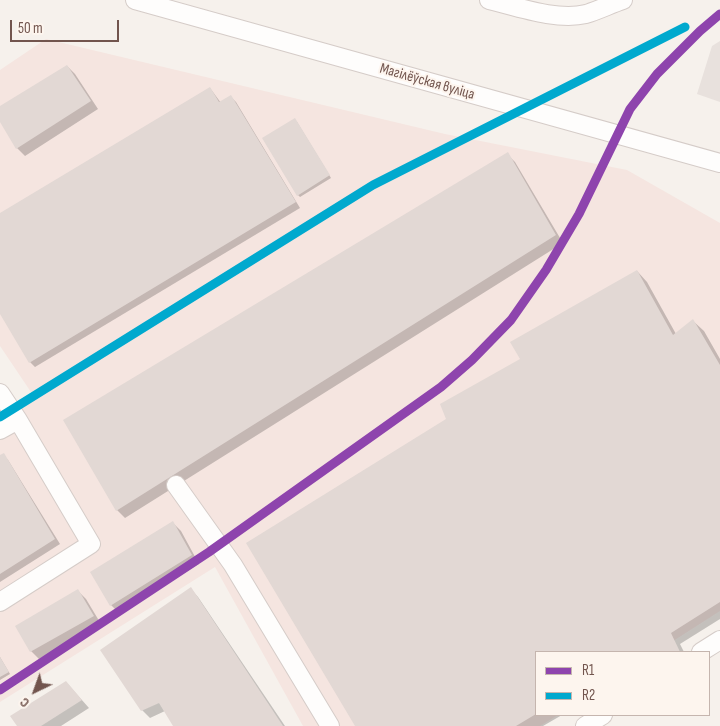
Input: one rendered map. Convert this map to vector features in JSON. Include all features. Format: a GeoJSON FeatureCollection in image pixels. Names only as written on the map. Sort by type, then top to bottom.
{"type":"FeatureCollection","features":[{"type":"Feature","properties":{"kind":"street","name":"Магілёўская вуліца"},"geometry":{"type":"LineString","coordinates":[[135,0],[720,163]]}},
{"type":"Feature","properties":{"kind":"street"},"geometry":{"type":"LineString","coordinates":[[489,0],[544,13],[572,16],[586,14],[623,0]]}},
{"type":"Feature","properties":{"kind":"street"},"geometry":{"type":"LineString","coordinates":[[0,393],[91,544],[0,602]]}},
{"type":"Feature","properties":{"kind":"street"},"geometry":{"type":"LineString","coordinates":[[0,430],[18,420]]}},
{"type":"Feature","properties":{"kind":"street"},"geometry":{"type":"LineString","coordinates":[[176,485],[233,564],[330,726]]}},
{"type":"Feature","properties":{"kind":"street"},"geometry":{"type":"LineString","coordinates":[[702,651],[720,640]]}},
{"type":"Feature","properties":{"kind":"street"},"geometry":{"type":"LineString","coordinates":[[585,726],[601,716]]}},
{"type":"Feature","properties":{"kind":"shaded area"},"geometry":{"type":"Polygon","coordinates":[[[46,39],[445,134],[627,170],[720,223],[720,611],[658,651],[535,651],[535,716],[556,716],[540,726],[303,726],[215,567],[0,702],[0,418],[35,398],[0,346],[0,70],[46,39]]]}},
{"type":"Feature","properties":{"kind":"shaded area"},"geometry":{"type":"Polygon","coordinates":[[[720,41],[720,102],[697,94],[712,46],[720,41]]]}},
{"type":"Feature","properties":{"kind":"building"},"geometry":{"type":"Polygon","coordinates":[[[67,65],[91,101],[16,149],[0,122],[0,106],[67,65]]]}},
{"type":"Feature","properties":{"kind":"building"},"geometry":{"type":"Polygon","coordinates":[[[210,87],[219,102],[231,95],[296,202],[29,363],[0,314],[0,213],[210,87]]]}},
{"type":"Feature","properties":{"kind":"building"},"geometry":{"type":"Polygon","coordinates":[[[295,118],[330,175],[297,196],[262,138],[295,118]]]}},
{"type":"Feature","properties":{"kind":"building"},"geometry":{"type":"Polygon","coordinates":[[[508,152],[556,235],[116,511],[63,420],[508,152]]]}},
{"type":"Feature","properties":{"kind":"building"},"geometry":{"type":"Polygon","coordinates":[[[637,270],[673,335],[693,319],[720,365],[720,602],[671,633],[680,651],[535,651],[535,715],[516,726],[355,726],[246,543],[446,419],[440,404],[520,359],[510,342],[637,270]]]}},
{"type":"Feature","properties":{"kind":"building"},"geometry":{"type":"Polygon","coordinates":[[[4,453],[55,539],[0,574],[0,455],[4,453]]]}},
{"type":"Feature","properties":{"kind":"building"},"geometry":{"type":"Polygon","coordinates":[[[173,521],[192,555],[110,606],[90,572],[173,521]]]}},
{"type":"Feature","properties":{"kind":"building"},"geometry":{"type":"Polygon","coordinates":[[[191,587],[283,726],[173,726],[159,703],[141,711],[100,650],[191,587]]]}},
{"type":"Feature","properties":{"kind":"building"},"geometry":{"type":"Polygon","coordinates":[[[78,589],[94,616],[30,652],[15,626],[78,589]]]}},
{"type":"Feature","properties":{"kind":"building"},"geometry":{"type":"Polygon","coordinates":[[[0,657],[9,672],[0,677],[0,657]]]}},
{"type":"Feature","properties":{"kind":"building"},"geometry":{"type":"Polygon","coordinates":[[[66,681],[82,700],[41,726],[17,726],[10,716],[66,681]]]}},
{"type":"Feature","properties":{"kind":"transit line","name":"R1"},"geometry":{"type":"LineString","coordinates":[[0,690],[209,552],[441,387],[472,360],[511,320],[546,270],[579,214],[630,109],[657,74],[720,14]]}},
{"type":"Feature","properties":{"kind":"transit line","name":"R2"},"geometry":{"type":"LineString","coordinates":[[0,417],[373,185],[685,27]]}}]}
